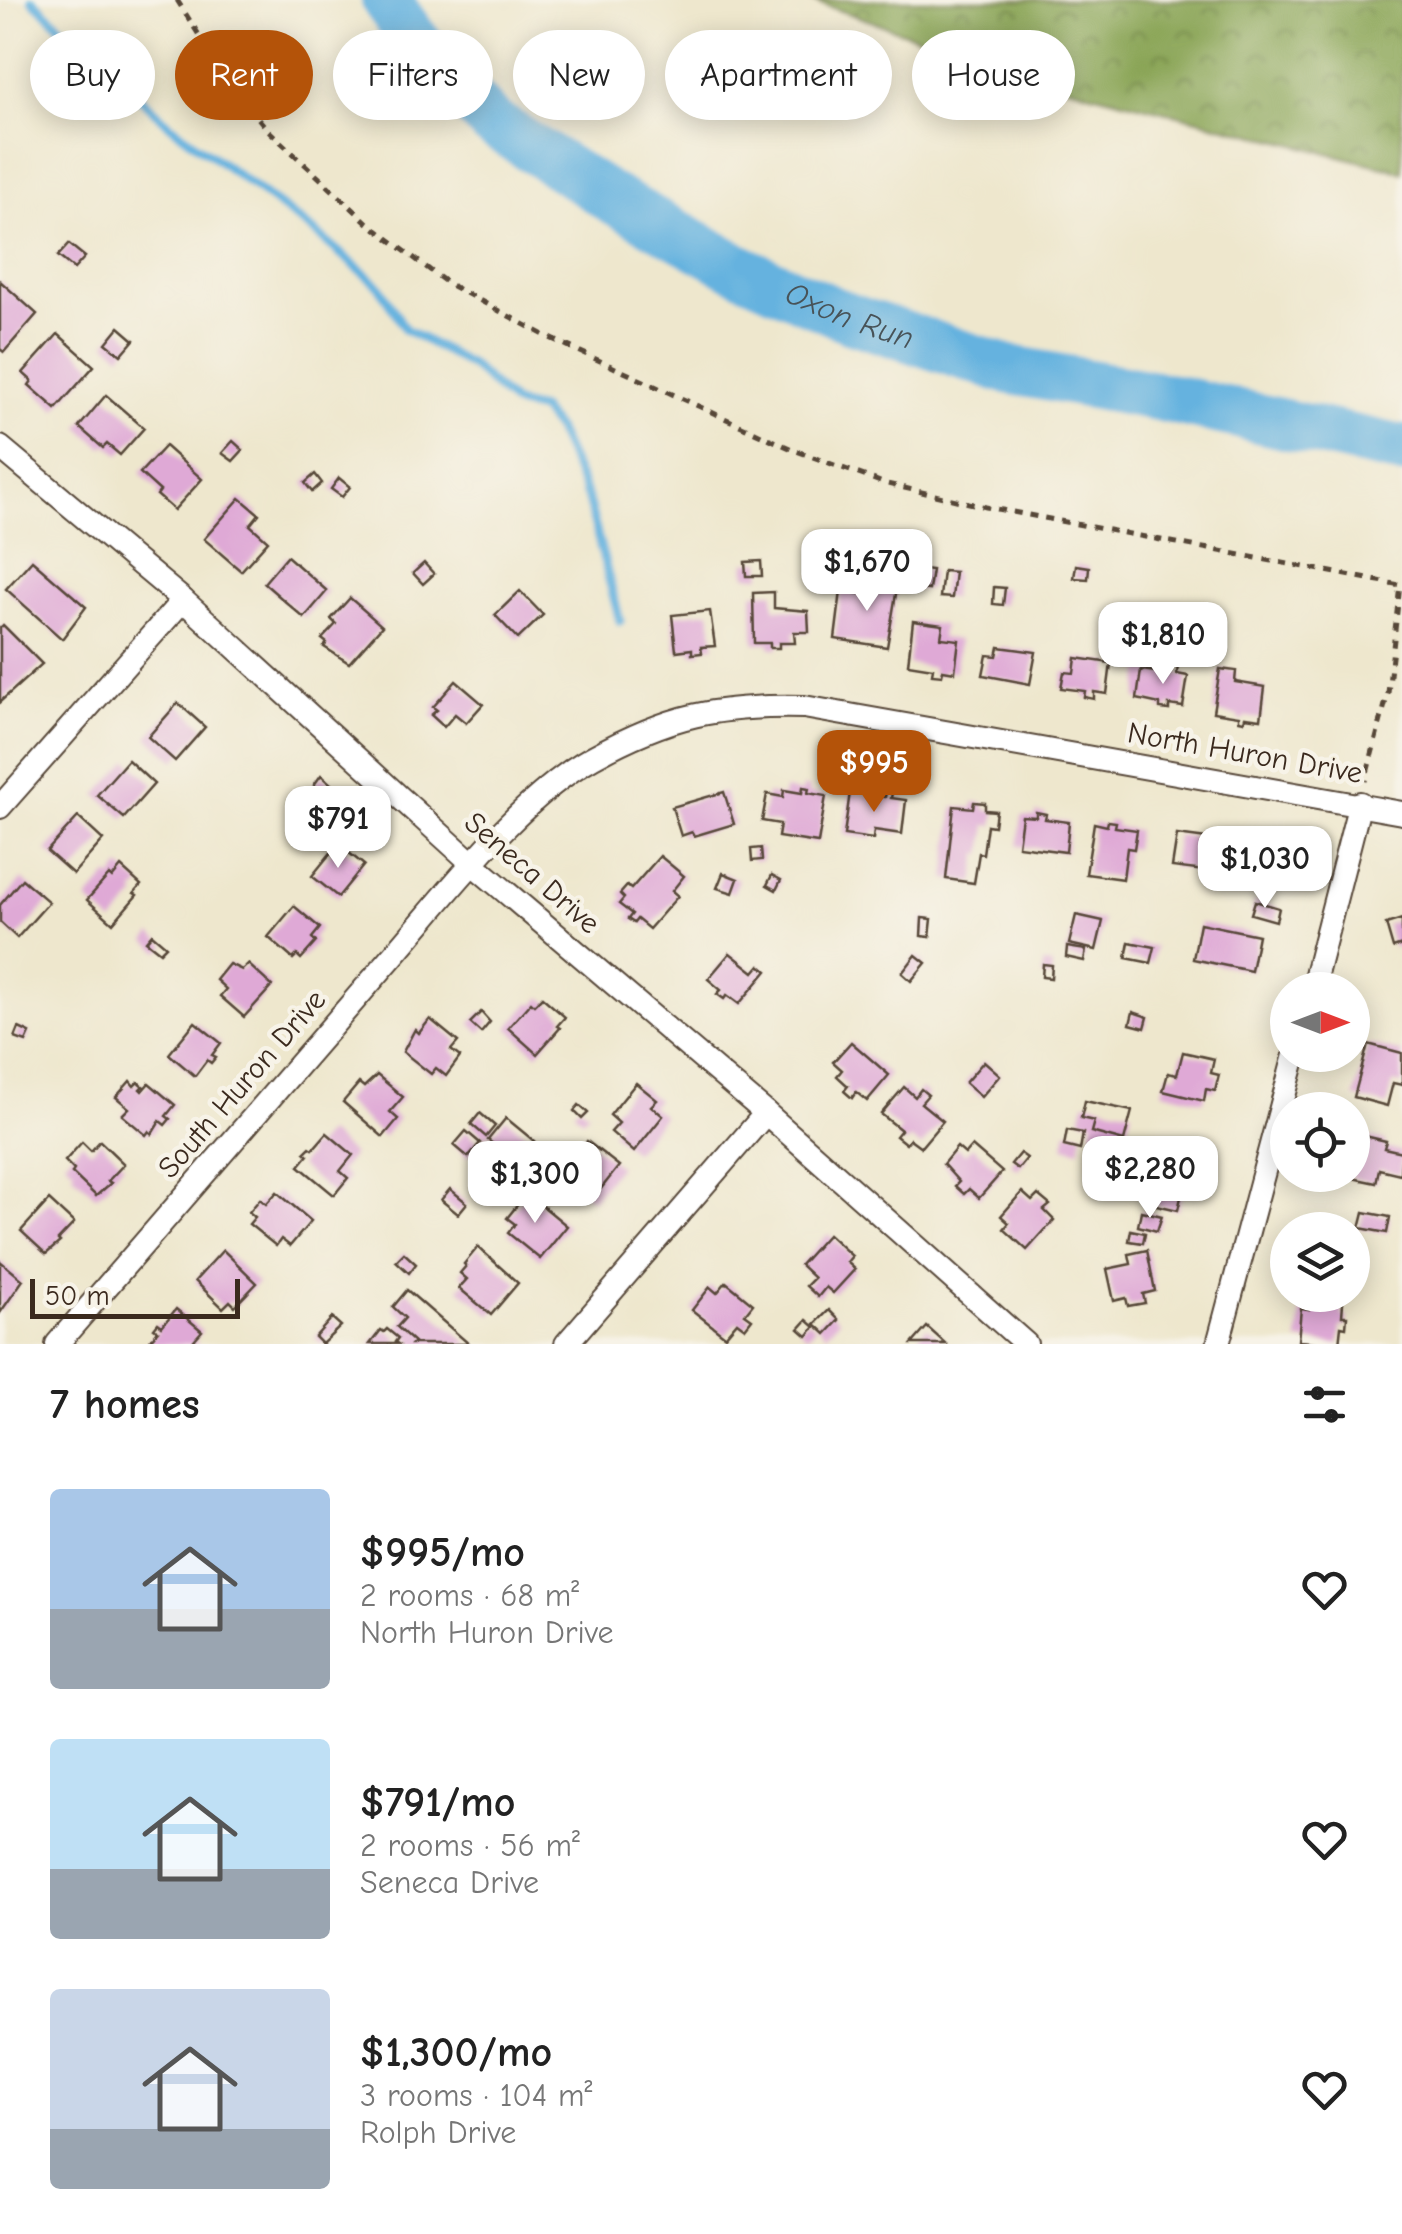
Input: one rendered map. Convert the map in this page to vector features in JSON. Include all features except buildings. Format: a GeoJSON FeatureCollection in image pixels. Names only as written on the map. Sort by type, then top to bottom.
{"type":"FeatureCollection","features":[{"type":"Feature","properties":{"kind":"street","name":"Seneca Drive"},"geometry":{"type":"LineString","coordinates":[[0,446],[183,600],[473,864],[766,1113],[1026,1344]]}},
{"type":"Feature","properties":{"kind":"street"},"geometry":{"type":"LineString","coordinates":[[0,807],[183,600]]}},
{"type":"Feature","properties":{"kind":"street","name":"North Huron Drive"},"geometry":{"type":"LineString","coordinates":[[473,864],[549,786],[592,758],[650,728],[698,712],[754,706],[804,707],[1402,813]]}},
{"type":"Feature","properties":{"kind":"street"},"geometry":{"type":"LineString","coordinates":[[1317,972],[1360,803]]}},
{"type":"Feature","properties":{"kind":"street","name":"South Huron Drive"},"geometry":{"type":"LineString","coordinates":[[57,1344],[473,864]]}},
{"type":"Feature","properties":{"kind":"street"},"geometry":{"type":"LineString","coordinates":[[1218,1344],[1290,1072]]}},
{"type":"Feature","properties":{"kind":"street"},"geometry":{"type":"LineString","coordinates":[[566,1344],[766,1113]]}},
{"type":"Feature","properties":{"kind":"path"},"geometry":{"type":"LineString","coordinates":[[177,0],[231,86],[268,130],[368,223],[447,283],[548,337],[794,450],[883,483],[986,507],[1401,585],[1388,693],[1360,803]]}},
{"type":"Feature","properties":{"kind":"green space"},"geometry":{"type":"Polygon","coordinates":[[[810,0],[1402,0],[1402,172],[1075,89],[1075,30],[912,30],[912,35],[810,0]]]}},
{"type":"Feature","properties":{"kind":"waterway"},"geometry":{"type":"LineString","coordinates":[[32,0],[169,124],[316,233],[379,286],[405,329],[472,366],[514,404],[541,410],[557,430],[587,496],[620,621]]}},
{"type":"Feature","properties":{"kind":"waterway","name":"Oxon Run"},"geometry":{"type":"LineString","coordinates":[[386,0],[413,38],[491,122],[611,198],[736,267],[849,318],[1006,369],[1162,397],[1402,450]]}}]}
